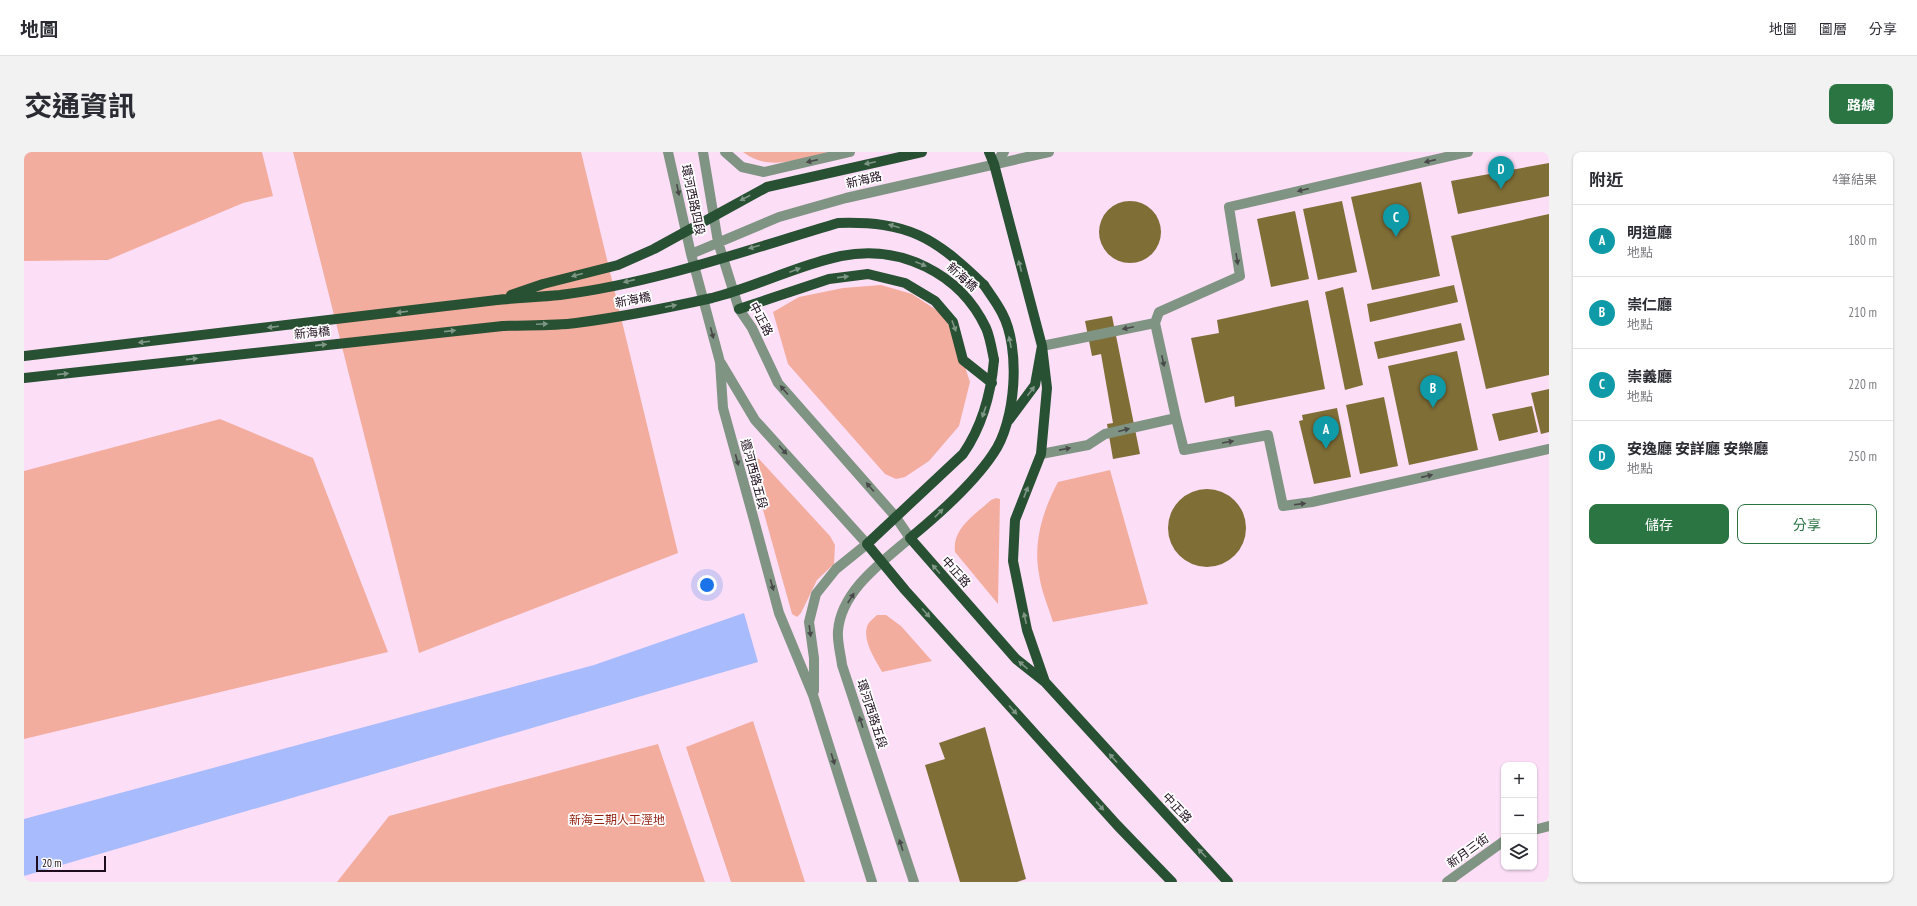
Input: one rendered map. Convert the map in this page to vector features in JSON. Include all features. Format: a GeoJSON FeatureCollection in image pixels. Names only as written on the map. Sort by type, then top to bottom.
{"type":"FeatureCollection","features":[{"type":"Feature","properties":{"kind":"main road"},"geometry":{"type":"LineString","coordinates":[[497,300],[543,284],[618,265],[654,249],[767,187],[922,152]]}},
{"type":"Feature","properties":{"kind":"main road"},"geometry":{"type":"LineString","coordinates":[[989,152],[994,164],[1042,346],[1047,388],[1041,454],[1015,520],[1013,561],[1027,630],[1045,682]]}},
{"type":"Feature","properties":{"kind":"main road","name":"新海橋"},"geometry":{"type":"LineString","coordinates":[[24,356],[497,300],[560,295],[621,283],[701,263],[838,222],[862,222],[888,224],[928,238],[958,260],[984,285],[1003,314],[1010,339],[1014,366],[1013,387],[1007,422]]}},
{"type":"Feature","properties":{"kind":"main road","name":"新海橋"},"geometry":{"type":"LineString","coordinates":[[24,378],[503,326],[574,323],[713,297],[771,279],[817,262],[862,252],[903,258],[922,264],[937,272],[957,287],[972,304],[987,329],[994,360],[992,383],[980,424],[973,440],[963,454],[866,544]]}},
{"type":"Feature","properties":{"kind":"main road"},"geometry":{"type":"LineString","coordinates":[[739,308],[829,279],[868,274],[905,283],[935,301],[953,322],[963,360],[992,383]]}},
{"type":"Feature","properties":{"kind":"main road"},"geometry":{"type":"LineString","coordinates":[[910,538],[936,516],[994,453],[1007,422],[1035,385],[1042,346]]}},
{"type":"Feature","properties":{"kind":"main road","name":"中正路"},"geometry":{"type":"LineString","coordinates":[[910,538],[932,566],[1016,659],[1045,682],[1228,882]]}},
{"type":"Feature","properties":{"kind":"main road"},"geometry":{"type":"LineString","coordinates":[[866,544],[881,563],[1117,825],[1172,882]]}},
{"type":"Feature","properties":{"kind":"street","name":"環河西路四段"},"geometry":{"type":"LineString","coordinates":[[668,152],[691,254]]}},
{"type":"Feature","properties":{"kind":"street","name":"環河西路四段"},"geometry":{"type":"LineString","coordinates":[[702,152],[718,242]]}},
{"type":"Feature","properties":{"kind":"street"},"geometry":{"type":"LineString","coordinates":[[725,152],[742,168],[764,172],[850,152]]}},
{"type":"Feature","properties":{"kind":"street"},"geometry":{"type":"LineString","coordinates":[[994,164],[1004,152]]}},
{"type":"Feature","properties":{"kind":"street","name":"新海路"},"geometry":{"type":"LineString","coordinates":[[691,254],[778,217],[839,200],[1049,152]]}},
{"type":"Feature","properties":{"kind":"street"},"geometry":{"type":"LineString","coordinates":[[1468,152],[1228,207],[1240,276],[1159,312],[1155,322],[1184,450],[1268,435],[1283,506],[1312,502],[1549,449]]}},
{"type":"Feature","properties":{"kind":"street","name":"中正路"},"geometry":{"type":"LineString","coordinates":[[718,242],[739,308],[752,328],[778,383],[895,516],[910,538]]}},
{"type":"Feature","properties":{"kind":"street","name":"還河西路五段"},"geometry":{"type":"LineString","coordinates":[[691,254],[720,362],[723,408],[777,605],[814,695]]}},
{"type":"Feature","properties":{"kind":"street"},"geometry":{"type":"LineString","coordinates":[[1042,346],[1155,322]]}},
{"type":"Feature","properties":{"kind":"street"},"geometry":{"type":"LineString","coordinates":[[720,362],[755,420],[866,544],[836,569],[816,594],[809,622],[814,658],[814,695],[872,882]]}},
{"type":"Feature","properties":{"kind":"street"},"geometry":{"type":"LineString","coordinates":[[1041,454],[1088,445],[1105,434],[1176,418]]}},
{"type":"Feature","properties":{"kind":"street","name":"環河西路五段"},"geometry":{"type":"LineString","coordinates":[[910,538],[881,563],[856,589],[843,609],[838,632],[842,665],[914,882]]}},
{"type":"Feature","properties":{"kind":"street"},"geometry":{"type":"LineString","coordinates":[[1537,829],[1549,826]]}},
{"type":"Feature","properties":{"kind":"street","name":"新月三街"},"geometry":{"type":"LineString","coordinates":[[1447,882],[1501,843]]}},
{"type":"Feature","properties":{"kind":"green space"},"geometry":{"type":"Polygon","coordinates":[[[24,152],[262,152],[273,196],[243,203],[108,260],[24,261],[24,152]]]}},
{"type":"Feature","properties":{"kind":"green space"},"geometry":{"type":"Polygon","coordinates":[[[293,152],[581,152],[678,553],[419,653],[293,152]]]}},
{"type":"Feature","properties":{"kind":"green space"},"geometry":{"type":"Polygon","coordinates":[[[743,152],[828,152],[795,160],[773,163],[753,158],[743,152]]]}},
{"type":"Feature","properties":{"kind":"green space"},"geometry":{"type":"Polygon","coordinates":[[[881,285],[912,294],[944,315],[956,340],[970,382],[959,426],[929,461],[905,477],[896,479],[885,474],[788,364],[773,312],[799,297],[843,288],[881,285]]]}},
{"type":"Feature","properties":{"kind":"green space"},"geometry":{"type":"Polygon","coordinates":[[[220,419],[313,458],[388,652],[24,739],[24,471],[220,419]]]}},
{"type":"Feature","properties":{"kind":"green space"},"geometry":{"type":"Polygon","coordinates":[[[752,457],[759,459],[830,536],[835,545],[834,564],[817,580],[801,613],[797,617],[792,614],[750,463],[752,457]]]}},
{"type":"Feature","properties":{"kind":"green space"},"geometry":{"type":"Polygon","coordinates":[[[1110,470],[1148,604],[1053,622],[1041,586],[1037,562],[1038,538],[1048,504],[1058,482],[1110,470]]]}},
{"type":"Feature","properties":{"kind":"green space"},"geometry":{"type":"Polygon","coordinates":[[[996,498],[1000,499],[998,604],[955,552],[955,543],[961,529],[991,500],[996,498]]]}},
{"type":"Feature","properties":{"kind":"green space"},"geometry":{"type":"Polygon","coordinates":[[[877,615],[886,615],[901,626],[932,661],[882,672],[870,649],[866,636],[868,624],[877,615]]]}},
{"type":"Feature","properties":{"kind":"green space"},"geometry":{"type":"Polygon","coordinates":[[[753,721],[805,882],[731,882],[686,747],[753,721]]]}},
{"type":"Feature","properties":{"kind":"green space","name":"新海三期人工溼地"},"geometry":{"type":"Polygon","coordinates":[[[658,744],[705,882],[337,882],[389,816],[658,744]]]}},
{"type":"Feature","properties":{"kind":"water"},"geometry":{"type":"Polygon","coordinates":[[[744,613],[758,662],[24,876],[24,819],[594,665],[744,613]]]}},
{"type":"Feature","properties":{"kind":"building"},"geometry":{"type":"Polygon","coordinates":[[[1549,163],[1549,196],[1458,214],[1451,181],[1549,163]]]}},
{"type":"Feature","properties":{"kind":"building"},"geometry":{"type":"Polygon","coordinates":[[[1421,182],[1440,276],[1372,290],[1351,197],[1421,182]]]}},
{"type":"Feature","properties":{"kind":"building"},"geometry":{"type":"Polygon","coordinates":[[[1130,201],[1142,203],[1152,210],[1159,220],[1161,232],[1159,244],[1152,254],[1142,261],[1130,263],[1118,261],[1108,254],[1101,244],[1099,232],[1101,220],[1108,210],[1118,203],[1130,201]]]}},
{"type":"Feature","properties":{"kind":"building"},"geometry":{"type":"Polygon","coordinates":[[[1342,201],[1357,272],[1318,280],[1303,209],[1342,201]]]}},
{"type":"Feature","properties":{"kind":"building"},"geometry":{"type":"Polygon","coordinates":[[[1295,211],[1309,279],[1271,287],[1257,219],[1295,211]]]}},
{"type":"Feature","properties":{"kind":"building"},"geometry":{"type":"Polygon","coordinates":[[[1549,214],[1549,375],[1486,389],[1451,236],[1549,214]]]}},
{"type":"Feature","properties":{"kind":"building"},"geometry":{"type":"Polygon","coordinates":[[[1454,285],[1458,302],[1370,322],[1367,304],[1454,285]]]}},
{"type":"Feature","properties":{"kind":"building"},"geometry":{"type":"Polygon","coordinates":[[[1343,287],[1363,385],[1345,390],[1325,292],[1343,287]]]}},
{"type":"Feature","properties":{"kind":"building"},"geometry":{"type":"Polygon","coordinates":[[[1308,300],[1325,389],[1235,407],[1234,396],[1205,403],[1191,338],[1219,333],[1217,320],[1308,300]]]}},
{"type":"Feature","properties":{"kind":"building"},"geometry":{"type":"Polygon","coordinates":[[[1112,316],[1140,454],[1113,459],[1107,424],[1113,423],[1101,354],[1092,356],[1085,321],[1112,316]]]}},
{"type":"Feature","properties":{"kind":"building"},"geometry":{"type":"Polygon","coordinates":[[[1461,323],[1465,340],[1378,359],[1374,342],[1461,323]]]}},
{"type":"Feature","properties":{"kind":"building"},"geometry":{"type":"Polygon","coordinates":[[[1457,351],[1478,450],[1409,465],[1388,366],[1457,351]]]}},
{"type":"Feature","properties":{"kind":"building"},"geometry":{"type":"Polygon","coordinates":[[[1549,389],[1549,432],[1541,434],[1531,393],[1549,389]]]}},
{"type":"Feature","properties":{"kind":"building"},"geometry":{"type":"Polygon","coordinates":[[[1384,397],[1398,466],[1360,474],[1346,405],[1384,397]]]}},
{"type":"Feature","properties":{"kind":"building"},"geometry":{"type":"Polygon","coordinates":[[[1532,406],[1538,432],[1499,441],[1492,414],[1532,406]]]}},
{"type":"Feature","properties":{"kind":"building"},"geometry":{"type":"Polygon","coordinates":[[[1337,408],[1351,477],[1314,484],[1299,421],[1303,420],[1302,415],[1337,408]]]}},
{"type":"Feature","properties":{"kind":"building"},"geometry":{"type":"Polygon","coordinates":[[[1207,489],[1222,492],[1234,501],[1243,513],[1246,528],[1243,543],[1234,555],[1222,564],[1207,567],[1192,564],[1180,555],[1171,543],[1168,528],[1171,513],[1180,501],[1192,492],[1207,489]]]}},
{"type":"Feature","properties":{"kind":"building"},"geometry":{"type":"Polygon","coordinates":[[[985,727],[1026,879],[1017,882],[960,882],[925,765],[945,759],[939,743],[985,727]]]}},
{"type":"Feature","properties":{"kind":"place","name":"安逸廳 安詳廳 安樂廳"},"geometry":{"type":"Point","coordinates":[1501,189]}},
{"type":"Feature","properties":{"kind":"place","name":"崇義廳"},"geometry":{"type":"Point","coordinates":[1396,237]}},
{"type":"Feature","properties":{"kind":"place","name":"崇仁廳"},"geometry":{"type":"Point","coordinates":[1433,408]}},
{"type":"Feature","properties":{"kind":"place","name":"明道廳"},"geometry":{"type":"Point","coordinates":[1326,449]}}]}
